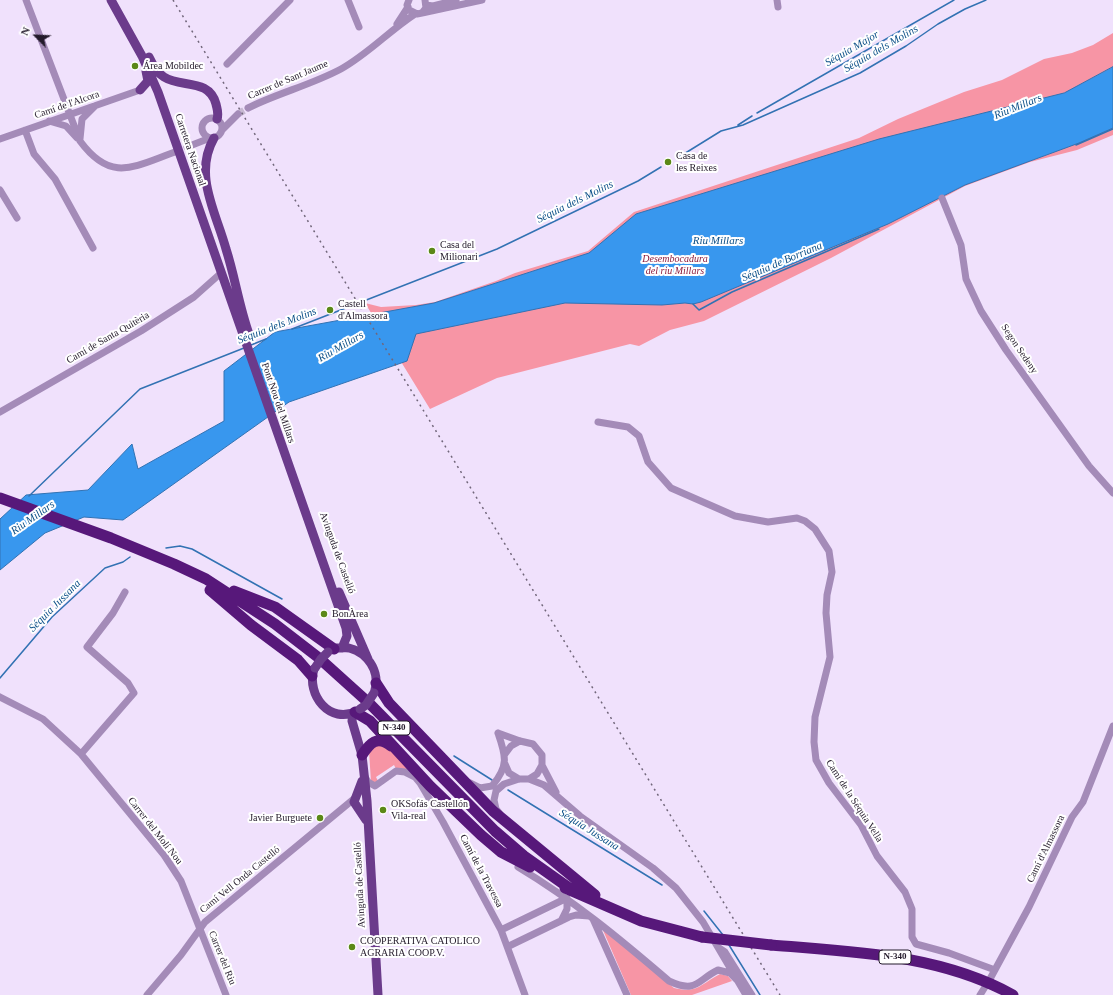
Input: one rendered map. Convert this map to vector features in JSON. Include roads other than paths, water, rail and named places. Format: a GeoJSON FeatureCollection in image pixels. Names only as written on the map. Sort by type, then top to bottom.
{"type":"FeatureCollection","features":[{"type":"Feature","properties":{"kind":"highway","name":"N-340"},"geometry":{"type":"LineString","coordinates":[[0,498],[111,538],[174,564],[206,579],[275,624],[331,668],[370,704],[495,831],[569,894],[641,921],[702,937],[771,945],[878,954],[918,961],[958,971],[999,987],[1013,995]]}},
{"type":"Feature","properties":{"kind":"highway"},"geometry":{"type":"LineString","coordinates":[[174,564],[179,571],[214,592],[251,625],[313,672]]}},
{"type":"Feature","properties":{"kind":"highway"},"geometry":{"type":"LineString","coordinates":[[206,579],[275,607],[335,650]]}},
{"type":"Feature","properties":{"kind":"highway"},"geometry":{"type":"LineString","coordinates":[[375,688],[482,801],[590,892],[601,899],[607,907]]}},
{"type":"Feature","properties":{"kind":"highway"},"geometry":{"type":"LineString","coordinates":[[356,711],[370,721],[430,786],[501,852],[563,887],[569,894]]}},
{"type":"Feature","properties":{"kind":"highway"},"geometry":{"type":"LineString","coordinates":[[362,755],[369,744],[375,740],[382,740],[404,757]]}},
{"type":"Feature","properties":{"kind":"main road","name":"Carretera Nacional"},"geometry":{"type":"LineString","coordinates":[[111,0],[138,43],[158,92],[221,273],[238,312]]}},
{"type":"Feature","properties":{"kind":"main road","name":"Carretera Nacional"},"geometry":{"type":"LineString","coordinates":[[117,0],[174,124],[236,300],[238,312]]}},
{"type":"Feature","properties":{"kind":"main road"},"geometry":{"type":"LineString","coordinates":[[138,43],[148,76],[146,85],[140,90]]}},
{"type":"Feature","properties":{"kind":"main road"},"geometry":{"type":"LineString","coordinates":[[138,43],[155,69],[164,77],[176,82],[197,85],[206,90],[215,101],[218,119]]}},
{"type":"Feature","properties":{"kind":"main road"},"geometry":{"type":"LineString","coordinates":[[140,90],[154,92],[165,111]]}},
{"type":"Feature","properties":{"kind":"main road"},"geometry":{"type":"LineString","coordinates":[[212,138],[206,157],[207,191],[226,249],[238,312]]}},
{"type":"Feature","properties":{"kind":"main road","name":"Pont Nou del Millars"},"geometry":{"type":"LineString","coordinates":[[238,312],[303,499]]}},
{"type":"Feature","properties":{"kind":"main road","name":"Avinguda de Castelló"},"geometry":{"type":"LineString","coordinates":[[303,499],[346,628],[347,636],[335,650]]}},
{"type":"Feature","properties":{"kind":"main road","name":"Avinguda de Castelló"},"geometry":{"type":"LineString","coordinates":[[303,499],[352,624],[368,659]]}},
{"type":"Feature","properties":{"kind":"main road"},"geometry":{"type":"LineString","coordinates":[[351,649],[368,659],[373,666],[375,688],[366,705],[356,711],[336,713],[324,707],[315,697],[312,683],[313,672],[321,659],[335,650],[351,649]]}},
{"type":"Feature","properties":{"kind":"main road","name":"Avinguda de Castelló"},"geometry":{"type":"LineString","coordinates":[[356,711],[352,721],[354,733],[362,755],[364,773],[361,802],[368,823],[378,995]]}},
{"type":"Feature","properties":{"kind":"main road","name":"Avinguda de Castelló"},"geometry":{"type":"LineString","coordinates":[[336,713],[354,733]]}},
{"type":"Feature","properties":{"kind":"street"},"geometry":{"type":"LineString","coordinates":[[26,0],[80,141]]}},
{"type":"Feature","properties":{"kind":"street"},"geometry":{"type":"LineString","coordinates":[[227,64],[290,0]]}},
{"type":"Feature","properties":{"kind":"street"},"geometry":{"type":"LineString","coordinates":[[348,0],[359,27]]}},
{"type":"Feature","properties":{"kind":"street"},"geometry":{"type":"LineString","coordinates":[[408,4],[418,13],[426,1],[433,6],[456,0]]}},
{"type":"Feature","properties":{"kind":"street","name":"Carrer de Sant Jaume"},"geometry":{"type":"LineString","coordinates":[[248,108],[269,97],[308,84],[341,68],[369,50],[394,28],[418,13],[482,0]]}},
{"type":"Feature","properties":{"kind":"street","name":"Carrer de Sant Jaume"},"geometry":{"type":"LineString","coordinates":[[394,28],[408,4]]}},
{"type":"Feature","properties":{"kind":"street","name":"Camí de l'Alcora"},"geometry":{"type":"LineString","coordinates":[[0,139],[140,90]]}},
{"type":"Feature","properties":{"kind":"street"},"geometry":{"type":"LineString","coordinates":[[80,141],[82,119],[95,105]]}},
{"type":"Feature","properties":{"kind":"street"},"geometry":{"type":"LineString","coordinates":[[187,147],[196,144],[212,138],[220,134],[237,115],[206,120],[202,125],[202,131],[196,144]]}},
{"type":"Feature","properties":{"kind":"street"},"geometry":{"type":"LineString","coordinates":[[218,119],[222,130]]}},
{"type":"Feature","properties":{"kind":"street"},"geometry":{"type":"LineString","coordinates":[[49,121],[66,126],[91,156],[104,165],[118,168],[132,167],[175,152]]}},
{"type":"Feature","properties":{"kind":"street"},"geometry":{"type":"LineString","coordinates":[[25,130],[34,154],[55,179],[93,248]]}},
{"type":"Feature","properties":{"kind":"street"},"geometry":{"type":"LineString","coordinates":[[202,131],[212,138]]}},
{"type":"Feature","properties":{"kind":"street"},"geometry":{"type":"LineString","coordinates":[[0,190],[17,218]]}},
{"type":"Feature","properties":{"kind":"street","name":"Segon Sedeny"},"geometry":{"type":"LineString","coordinates":[[942,198],[960,245],[966,279],[981,310],[1006,350],[1089,466],[1113,494]]}},
{"type":"Feature","properties":{"kind":"street","name":"Camí de Santa Quitèria"},"geometry":{"type":"LineString","coordinates":[[0,412],[141,331],[194,298],[221,273]]}},
{"type":"Feature","properties":{"kind":"street","name":"Camí de la Séquia Vella"},"geometry":{"type":"LineString","coordinates":[[598,422],[628,427],[639,436],[648,462],[671,488],[735,516],[768,522],[797,518],[805,521],[815,529],[829,551],[832,572],[827,595],[826,613],[830,657],[815,717],[814,742],[816,760],[829,783],[861,825],[877,856],[905,892],[912,909],[912,937],[916,944],[949,953],[995,970]]}},
{"type":"Feature","properties":{"kind":"street"},"geometry":{"type":"LineString","coordinates":[[81,754],[134,693],[128,683],[87,647],[113,613],[125,592]]}},
{"type":"Feature","properties":{"kind":"street","name":"Carrer del Molí Nou"},"geometry":{"type":"LineString","coordinates":[[0,697],[43,719],[81,754],[164,855],[181,881],[199,929]]}},
{"type":"Feature","properties":{"kind":"street","name":"Camí d'Almassora"},"geometry":{"type":"LineString","coordinates":[[990,979],[1029,907],[1072,817],[1084,802],[1113,726]]}},
{"type":"Feature","properties":{"kind":"street"},"geometry":{"type":"LineString","coordinates":[[506,754],[498,733],[520,742],[533,744],[542,754],[542,765],[558,796]]}},
{"type":"Feature","properties":{"kind":"street"},"geometry":{"type":"LineString","coordinates":[[451,768],[467,782],[480,788],[492,786],[498,779],[505,764],[506,754],[511,746],[520,742]]}},
{"type":"Feature","properties":{"kind":"street"},"geometry":{"type":"LineString","coordinates":[[505,764],[510,773],[519,779]]}},
{"type":"Feature","properties":{"kind":"street"},"geometry":{"type":"LineString","coordinates":[[529,779],[537,774],[542,765]]}},
{"type":"Feature","properties":{"kind":"street","name":"Camí de la Travessa"},"geometry":{"type":"LineString","coordinates":[[364,773],[368,782],[375,786],[396,772],[405,772],[415,777],[443,822],[501,930],[509,946],[525,995]]}},
{"type":"Feature","properties":{"kind":"street"},"geometry":{"type":"LineString","coordinates":[[503,819],[496,809],[494,800],[496,790],[504,784],[519,779],[529,779],[544,785],[580,816],[653,868],[676,888],[704,922],[722,956],[752,995]]}},
{"type":"Feature","properties":{"kind":"street","name":"Camí Vell Onda Castelló"},"geometry":{"type":"LineString","coordinates":[[147,995],[181,955],[205,922],[342,810],[361,802]]}},
{"type":"Feature","properties":{"kind":"street"},"geometry":{"type":"LineString","coordinates":[[569,894],[591,917],[602,923],[669,981],[679,985],[690,986],[700,983],[718,970],[730,973],[741,981],[746,995]]}},
{"type":"Feature","properties":{"kind":"street"},"geometry":{"type":"LineString","coordinates":[[560,922],[567,909],[569,894]]}},
{"type":"Feature","properties":{"kind":"street"},"geometry":{"type":"LineString","coordinates":[[501,930],[569,894]]}},
{"type":"Feature","properties":{"kind":"street"},"geometry":{"type":"LineString","coordinates":[[509,946],[576,915],[591,917]]}},
{"type":"Feature","properties":{"kind":"street"},"geometry":{"type":"LineString","coordinates":[[591,917],[626,995]]}},
{"type":"Feature","properties":{"kind":"street","name":"Carrer del Riu"},"geometry":{"type":"LineString","coordinates":[[199,929],[226,995]]}},
{"type":"Feature","properties":{"kind":"street"},"geometry":{"type":"LineString","coordinates":[[980,995],[985,987]]}},
{"type":"Feature","properties":{"kind":"water","name":"Desembocadura del riu Millars"},"geometry":{"type":"Polygon","coordinates":[[[1113,67],[1113,128],[1079,143],[965,185],[888,224],[701,302],[693,304],[685,303],[662,305],[565,303],[416,334],[407,361],[289,402],[123,520],[84,517],[45,533],[0,570],[0,519],[26,495],[88,490],[132,444],[138,469],[224,421],[224,371],[275,332],[434,303],[589,253],[636,214],[879,139],[1064,93],[1113,67]]]}},
{"type":"Feature","properties":{"kind":"waterway","name":"Séquia Major"},"geometry":{"type":"LineString","coordinates":[[757,113],[954,0]]}},
{"type":"Feature","properties":{"kind":"waterway","name":"Séquia dels Molins"},"geometry":{"type":"LineString","coordinates":[[679,157],[721,131],[743,125],[860,73],[906,46],[938,24],[965,9],[986,0]]}},
{"type":"Feature","properties":{"kind":"waterway","name":"Séquia dels Molins"},"geometry":{"type":"LineString","coordinates":[[738,125],[752,116]]}},
{"type":"Feature","properties":{"kind":"waterway","name":"Séquia de Borriana"},"geometry":{"type":"LineString","coordinates":[[1076,145],[1113,129]]}},
{"type":"Feature","properties":{"kind":"waterway","name":"Séquia dels Molins"},"geometry":{"type":"LineString","coordinates":[[292,329],[497,249],[638,181],[661,167]]}},
{"type":"Feature","properties":{"kind":"waterway","name":"Séquia de Borriana"},"geometry":{"type":"LineString","coordinates":[[693,304],[699,310],[732,292],[879,229]]}},
{"type":"Feature","properties":{"kind":"waterway","name":"Séquia dels Molins"},"geometry":{"type":"LineString","coordinates":[[251,345],[266,339]]}},
{"type":"Feature","properties":{"kind":"waterway","name":"Séquia dels Molins"},"geometry":{"type":"LineString","coordinates":[[29,496],[140,389],[244,348]]}},
{"type":"Feature","properties":{"kind":"waterway","name":"Séquia Jussana"},"geometry":{"type":"LineString","coordinates":[[166,548],[180,546],[192,549],[282,599]]}},
{"type":"Feature","properties":{"kind":"waterway","name":"Séquia Jussana"},"geometry":{"type":"LineString","coordinates":[[0,678],[52,617],[105,568],[123,562],[130,557]]}},
{"type":"Feature","properties":{"kind":"waterway","name":"Séquia Jussana"},"geometry":{"type":"LineString","coordinates":[[454,756],[492,780]]}},
{"type":"Feature","properties":{"kind":"waterway","name":"Séquia Jussana"},"geometry":{"type":"LineString","coordinates":[[508,790],[662,885]]}},
{"type":"Feature","properties":{"kind":"waterway","name":"Séquia Jussana"},"geometry":{"type":"LineString","coordinates":[[704,911],[723,935]]}},
{"type":"Feature","properties":{"kind":"waterway","name":"Séquia Jussana"},"geometry":{"type":"LineString","coordinates":[[729,945],[760,995]]}},
{"type":"Feature","properties":{"kind":"tunnel"},"geometry":{"type":"LineString","coordinates":[[238,114],[248,108]]}},
{"type":"Feature","properties":{"kind":"railway"},"geometry":{"type":"LineString","coordinates":[[173,0],[780,995]]}},
{"type":"Feature","properties":{"kind":"place","name":"Área Mobildec"},"geometry":{"type":"Point","coordinates":[135,66]}},
{"type":"Feature","properties":{"kind":"place","name":"Casa de les Reixes"},"geometry":{"type":"Point","coordinates":[668,162]}},
{"type":"Feature","properties":{"kind":"place","name":"Casa del Milionari"},"geometry":{"type":"Point","coordinates":[432,251]}},
{"type":"Feature","properties":{"kind":"place","name":"Castell d'Almassora"},"geometry":{"type":"Point","coordinates":[330,310]}},
{"type":"Feature","properties":{"kind":"place","name":"BonÀrea"},"geometry":{"type":"Point","coordinates":[324,614]}},
{"type":"Feature","properties":{"kind":"place","name":"OKSofás Castellón Vila-real"},"geometry":{"type":"Point","coordinates":[383,810]}},
{"type":"Feature","properties":{"kind":"place","name":"Javier Burguete"},"geometry":{"type":"Point","coordinates":[320,818]}},
{"type":"Feature","properties":{"kind":"place","name":"COOPERATIVA CATOLICO AGRARIA COOP.V."},"geometry":{"type":"Point","coordinates":[352,947]}},
{"type":"Feature","properties":{"kind":"water label","name":"Riu Millars"},"geometry":{"type":"Point","coordinates":[1018,107]}},
{"type":"Feature","properties":{"kind":"water label","name":"Riu Millars"},"geometry":{"type":"Point","coordinates":[718,241]}},
{"type":"Feature","properties":{"kind":"water label","name":"Riu Millars"},"geometry":{"type":"Point","coordinates":[341,347]}},
{"type":"Feature","properties":{"kind":"water label","name":"Riu Millars"},"geometry":{"type":"Point","coordinates":[33,518]}}]}
